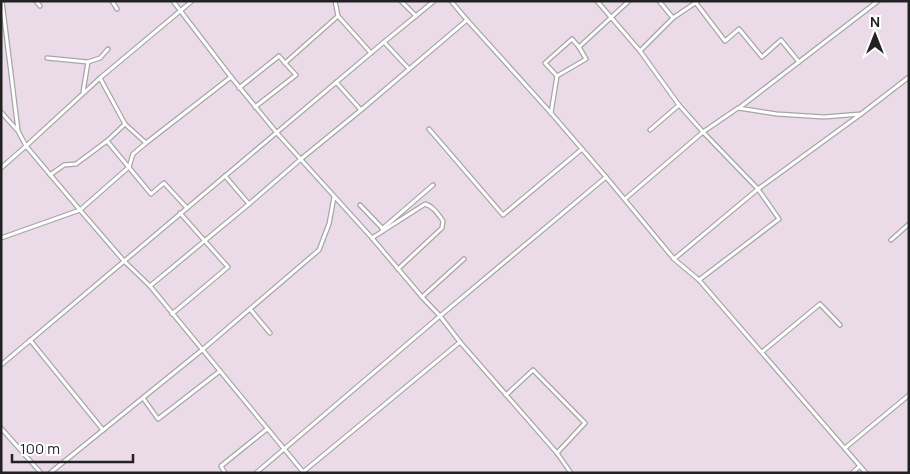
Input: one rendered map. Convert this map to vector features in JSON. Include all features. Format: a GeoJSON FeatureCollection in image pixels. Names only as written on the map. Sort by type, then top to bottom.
{"type":"FeatureCollection","features":[{"type":"Feature","properties":{"kind":"lane"},"geometry":{"type":"LineString","coordinates":[[2,1],[18,131]]}},
{"type":"Feature","properties":{"kind":"lane"},"geometry":{"type":"LineString","coordinates":[[36,1],[40,6]]}},
{"type":"Feature","properties":{"kind":"lane"},"geometry":{"type":"LineString","coordinates":[[112,1],[117,9]]}},
{"type":"Feature","properties":{"kind":"lane"},"geometry":{"type":"LineString","coordinates":[[173,1],[255,107],[440,316],[572,473]]}},
{"type":"Feature","properties":{"kind":"lane"},"geometry":{"type":"LineString","coordinates":[[1,168],[100,78],[192,1]]}},
{"type":"Feature","properties":{"kind":"lane"},"geometry":{"type":"LineString","coordinates":[[335,1],[338,16],[371,53]]}},
{"type":"Feature","properties":{"kind":"lane"},"geometry":{"type":"LineString","coordinates":[[401,1],[416,16]]}},
{"type":"Feature","properties":{"kind":"lane"},"geometry":{"type":"LineString","coordinates":[[1,364],[434,1]]}},
{"type":"Feature","properties":{"kind":"lane"},"geometry":{"type":"LineString","coordinates":[[451,1],[551,113],[674,258],[699,280],[866,473]]}},
{"type":"Feature","properties":{"kind":"lane"},"geometry":{"type":"LineString","coordinates":[[597,1],[640,51],[679,105],[758,189],[779,219],[699,280]]}},
{"type":"Feature","properties":{"kind":"lane"},"geometry":{"type":"LineString","coordinates":[[579,47],[629,1]]}},
{"type":"Feature","properties":{"kind":"lane"},"geometry":{"type":"LineString","coordinates":[[659,1],[673,18]]}},
{"type":"Feature","properties":{"kind":"lane"},"geometry":{"type":"LineString","coordinates":[[624,199],[703,132],[738,108],[878,1]]}},
{"type":"Feature","properties":{"kind":"lane"},"geometry":{"type":"LineString","coordinates":[[640,51],[673,18],[697,2],[724,41],[739,29],[762,57],[782,40],[799,62]]}},
{"type":"Feature","properties":{"kind":"lane"},"geometry":{"type":"LineString","coordinates":[[285,63],[338,16]]}},
{"type":"Feature","properties":{"kind":"lane"},"geometry":{"type":"LineString","coordinates":[[150,286],[467,20]]}},
{"type":"Feature","properties":{"kind":"lane"},"geometry":{"type":"LineString","coordinates":[[551,113],[556,76],[545,63],[572,39],[586,59],[556,76]]}},
{"type":"Feature","properties":{"kind":"lane"},"geometry":{"type":"LineString","coordinates":[[384,42],[409,69]]}},
{"type":"Feature","properties":{"kind":"lane"},"geometry":{"type":"LineString","coordinates":[[47,58],[88,62],[100,58],[108,49]]}},
{"type":"Feature","properties":{"kind":"lane"},"geometry":{"type":"LineString","coordinates":[[239,88],[279,56],[296,75],[255,107]]}},
{"type":"Feature","properties":{"kind":"lane"},"geometry":{"type":"LineString","coordinates":[[83,93],[88,62]]}},
{"type":"Feature","properties":{"kind":"lane"},"geometry":{"type":"LineString","coordinates":[[1,238],[80,210],[129,167],[134,154],[146,143],[231,77]]}},
{"type":"Feature","properties":{"kind":"lane"},"geometry":{"type":"LineString","coordinates":[[674,258],[758,189],[909,77]]}},
{"type":"Feature","properties":{"kind":"lane"},"geometry":{"type":"LineString","coordinates":[[100,78],[126,124],[146,143]]}},
{"type":"Feature","properties":{"kind":"lane"},"geometry":{"type":"LineString","coordinates":[[336,82],[361,110]]}},
{"type":"Feature","properties":{"kind":"lane"},"geometry":{"type":"LineString","coordinates":[[650,130],[679,105]]}},
{"type":"Feature","properties":{"kind":"lane"},"geometry":{"type":"LineString","coordinates":[[738,108],[777,114],[824,117],[861,114]]}},
{"type":"Feature","properties":{"kind":"lane"},"geometry":{"type":"LineString","coordinates":[[1,112],[18,131],[26,146],[50,175],[124,260],[150,286],[303,472],[460,342]]}},
{"type":"Feature","properties":{"kind":"lane"},"geometry":{"type":"LineString","coordinates":[[50,175],[64,165],[76,164],[126,124]]}},
{"type":"Feature","properties":{"kind":"lane"},"geometry":{"type":"LineString","coordinates":[[429,129],[503,216],[582,149]]}},
{"type":"Feature","properties":{"kind":"lane"},"geometry":{"type":"LineString","coordinates":[[107,140],[151,194],[164,183],[187,208]]}},
{"type":"Feature","properties":{"kind":"lane"},"geometry":{"type":"LineString","coordinates":[[225,176],[249,204]]}},
{"type":"Feature","properties":{"kind":"lane"},"geometry":{"type":"LineString","coordinates":[[256,473],[606,177]]}},
{"type":"Feature","properties":{"kind":"lane"},"geometry":{"type":"LineString","coordinates":[[372,238],[433,186]]}},
{"type":"Feature","properties":{"kind":"lane"},"geometry":{"type":"LineString","coordinates":[[50,473],[202,350],[318,250],[329,224],[334,197]]}},
{"type":"Feature","properties":{"kind":"lane"},"geometry":{"type":"LineString","coordinates":[[372,238],[425,204],[438,214],[443,221],[442,228],[398,269]]}},
{"type":"Feature","properties":{"kind":"lane"},"geometry":{"type":"LineString","coordinates":[[360,205],[383,229]]}},
{"type":"Feature","properties":{"kind":"lane"},"geometry":{"type":"LineString","coordinates":[[172,314],[228,267],[180,214]]}},
{"type":"Feature","properties":{"kind":"lane"},"geometry":{"type":"LineString","coordinates":[[891,240],[909,224]]}},
{"type":"Feature","properties":{"kind":"lane"},"geometry":{"type":"LineString","coordinates":[[422,297],[464,259]]}},
{"type":"Feature","properties":{"kind":"lane"},"geometry":{"type":"LineString","coordinates":[[762,352],[820,304],[840,325]]}},
{"type":"Feature","properties":{"kind":"lane"},"geometry":{"type":"LineString","coordinates":[[250,309],[270,333]]}},
{"type":"Feature","properties":{"kind":"lane"},"geometry":{"type":"LineString","coordinates":[[30,340],[103,430]]}},
{"type":"Feature","properties":{"kind":"lane"},"geometry":{"type":"LineString","coordinates":[[506,395],[533,370],[585,423],[557,453]]}},
{"type":"Feature","properties":{"kind":"lane"},"geometry":{"type":"LineString","coordinates":[[143,398],[158,419],[220,371]]}},
{"type":"Feature","properties":{"kind":"lane"},"geometry":{"type":"LineString","coordinates":[[845,448],[909,395]]}},
{"type":"Feature","properties":{"kind":"lane"},"geometry":{"type":"LineString","coordinates":[[1,428],[41,473]]}},
{"type":"Feature","properties":{"kind":"lane"},"geometry":{"type":"LineString","coordinates":[[226,473],[221,466],[267,429]]}},
{"type":"Feature","properties":{"kind":"lane"},"geometry":{"type":"LineString","coordinates":[[852,473],[860,466]]}},
{"type":"Feature","properties":{"kind":"shaded area"},"geometry":{"type":"Polygon","coordinates":[[[1,1],[909,1],[909,473],[1,473],[1,1]]]}}]}
